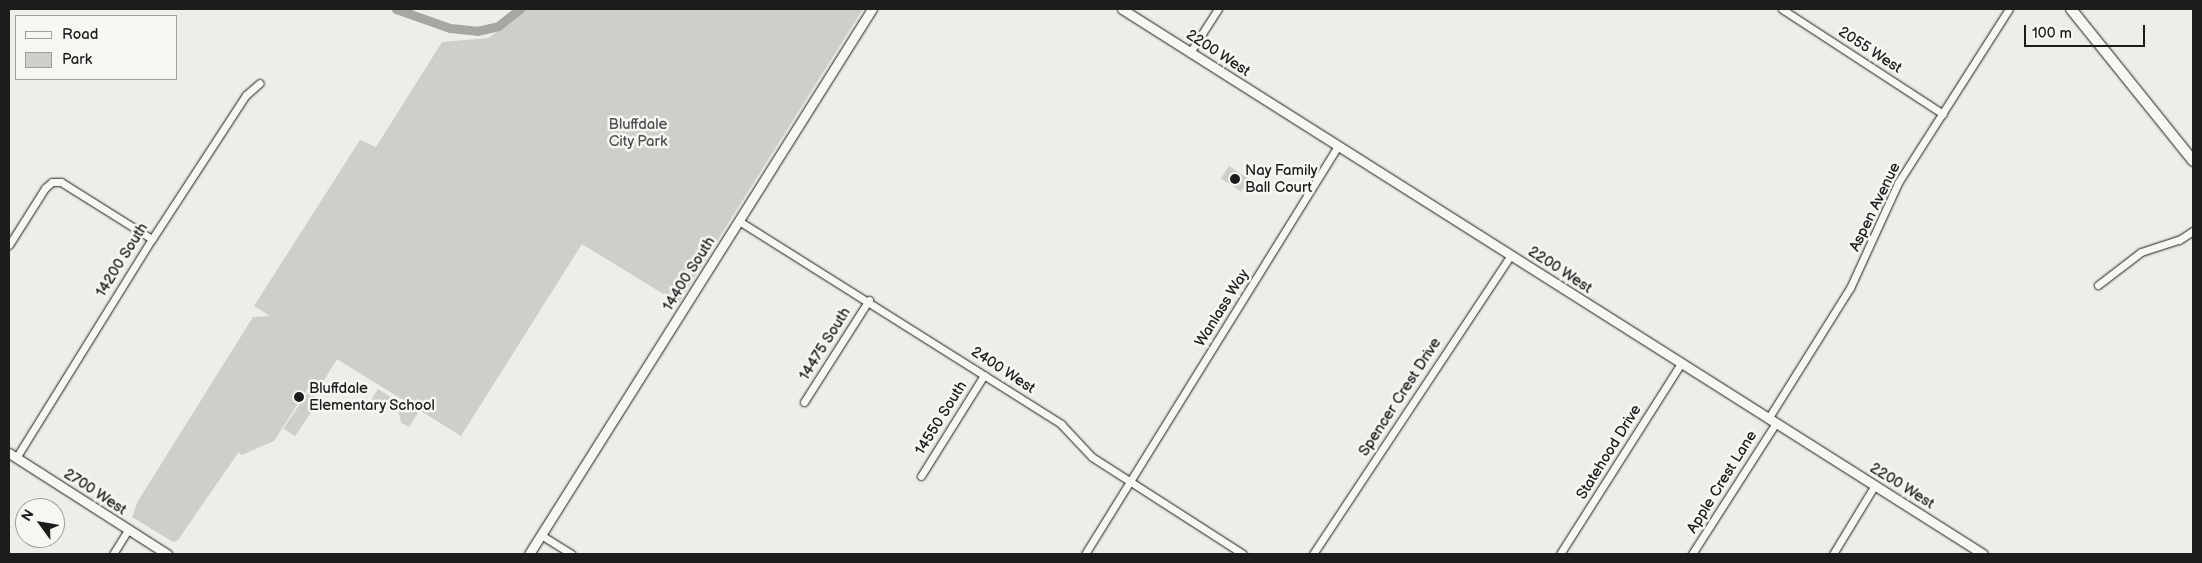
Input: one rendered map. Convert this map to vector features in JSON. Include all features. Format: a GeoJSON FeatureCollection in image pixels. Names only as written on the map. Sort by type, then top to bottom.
{"type":"FeatureCollection","features":[{"type":"Feature","properties":{"kind":"main road"},"geometry":{"type":"LineString","coordinates":[[2071,9],[2193,160]]}},
{"type":"Feature","properties":{"kind":"street","name":"14400 South"},"geometry":{"type":"LineString","coordinates":[[529,554],[872,9]]}},
{"type":"Feature","properties":{"kind":"street","name":"2200 West"},"geometry":{"type":"LineString","coordinates":[[1122,9],[1191,51],[1337,147],[1510,255],[1680,365],[1983,554]]}},
{"type":"Feature","properties":{"kind":"street"},"geometry":{"type":"LineString","coordinates":[[1191,51],[1218,9]]}},
{"type":"Feature","properties":{"kind":"street","name":"2055 West"},"geometry":{"type":"LineString","coordinates":[[1782,9],[1943,114]]}},
{"type":"Feature","properties":{"kind":"street","name":"Aspen Avenue"},"geometry":{"type":"LineString","coordinates":[[1771,421],[1850,288],[1898,183],[2009,9]]}},
{"type":"Feature","properties":{"kind":"street","name":"14200 South"},"geometry":{"type":"LineString","coordinates":[[12,455],[246,95],[260,83]]}},
{"type":"Feature","properties":{"kind":"street","name":"Wanlass Way"},"geometry":{"type":"LineString","coordinates":[[1085,554],[1337,147]]}},
{"type":"Feature","properties":{"kind":"street"},"geometry":{"type":"LineString","coordinates":[[9,245],[45,188],[52,182],[61,182],[152,239]]}},
{"type":"Feature","properties":{"kind":"street","name":"2400 West"},"geometry":{"type":"LineString","coordinates":[[739,221],[869,300],[1061,424],[1092,457],[1130,484],[1243,554]]}},
{"type":"Feature","properties":{"kind":"street"},"geometry":{"type":"LineString","coordinates":[[2098,285],[2141,252],[2179,240],[2193,231]]}},
{"type":"Feature","properties":{"kind":"street","name":"Spencer Crest Drive"},"geometry":{"type":"LineString","coordinates":[[1313,554],[1510,255]]}},
{"type":"Feature","properties":{"kind":"street","name":"14475 South"},"geometry":{"type":"LineString","coordinates":[[804,402],[869,300]]}},
{"type":"Feature","properties":{"kind":"street","name":"Statehood Drive"},"geometry":{"type":"LineString","coordinates":[[1560,554],[1680,365]]}},
{"type":"Feature","properties":{"kind":"street","name":"14550 South"},"geometry":{"type":"LineString","coordinates":[[921,476],[984,375]]}},
{"type":"Feature","properties":{"kind":"street","name":"Apple Crest Lane"},"geometry":{"type":"LineString","coordinates":[[1692,554],[1771,421]]}},
{"type":"Feature","properties":{"kind":"street","name":"2700 West"},"geometry":{"type":"LineString","coordinates":[[12,455],[167,554]]}},
{"type":"Feature","properties":{"kind":"street"},"geometry":{"type":"LineString","coordinates":[[1833,554],[1875,485]]}},
{"type":"Feature","properties":{"kind":"street"},"geometry":{"type":"LineString","coordinates":[[113,554],[128,530]]}},
{"type":"Feature","properties":{"kind":"street"},"geometry":{"type":"LineString","coordinates":[[541,535],[571,554]]}},
{"type":"Feature","properties":{"kind":"green space","name":"Bluffdale City Park"},"geometry":{"type":"Polygon","coordinates":[[[525,9],[863,9],[678,303],[582,244],[461,436],[337,359],[316,393],[308,388],[274,441],[242,455],[238,453],[178,540],[173,542],[132,517],[138,501],[253,317],[270,316],[254,306],[360,140],[376,147],[442,42],[489,38],[525,9]]]}},
{"type":"Feature","properties":{"kind":"green space","name":"Nay Family Ball Court"},"geometry":{"type":"Polygon","coordinates":[[[1229,166],[1249,179],[1241,192],[1221,179],[1229,166]]]}},
{"type":"Feature","properties":{"kind":"green space"},"geometry":{"type":"Polygon","coordinates":[[[378,389],[397,401],[390,411],[372,399],[378,389]]]}},
{"type":"Feature","properties":{"kind":"green space"},"geometry":{"type":"Polygon","coordinates":[[[308,392],[320,400],[295,436],[283,428],[308,392]]]}},
{"type":"Feature","properties":{"kind":"green space"},"geometry":{"type":"Polygon","coordinates":[[[402,403],[418,413],[409,427],[401,423],[398,409],[402,403]]]}},
{"type":"Feature","properties":{"kind":"waterway"},"geometry":{"type":"LineString","coordinates":[[396,9],[450,28],[477,31],[498,26],[520,9]]}},
{"type":"Feature","properties":{"kind":"place","name":"Nay Family Ball Court"},"geometry":{"type":"Point","coordinates":[1235,179]}},
{"type":"Feature","properties":{"kind":"place","name":"Bluffdale Elementary School"},"geometry":{"type":"Point","coordinates":[299,397]}}]}
